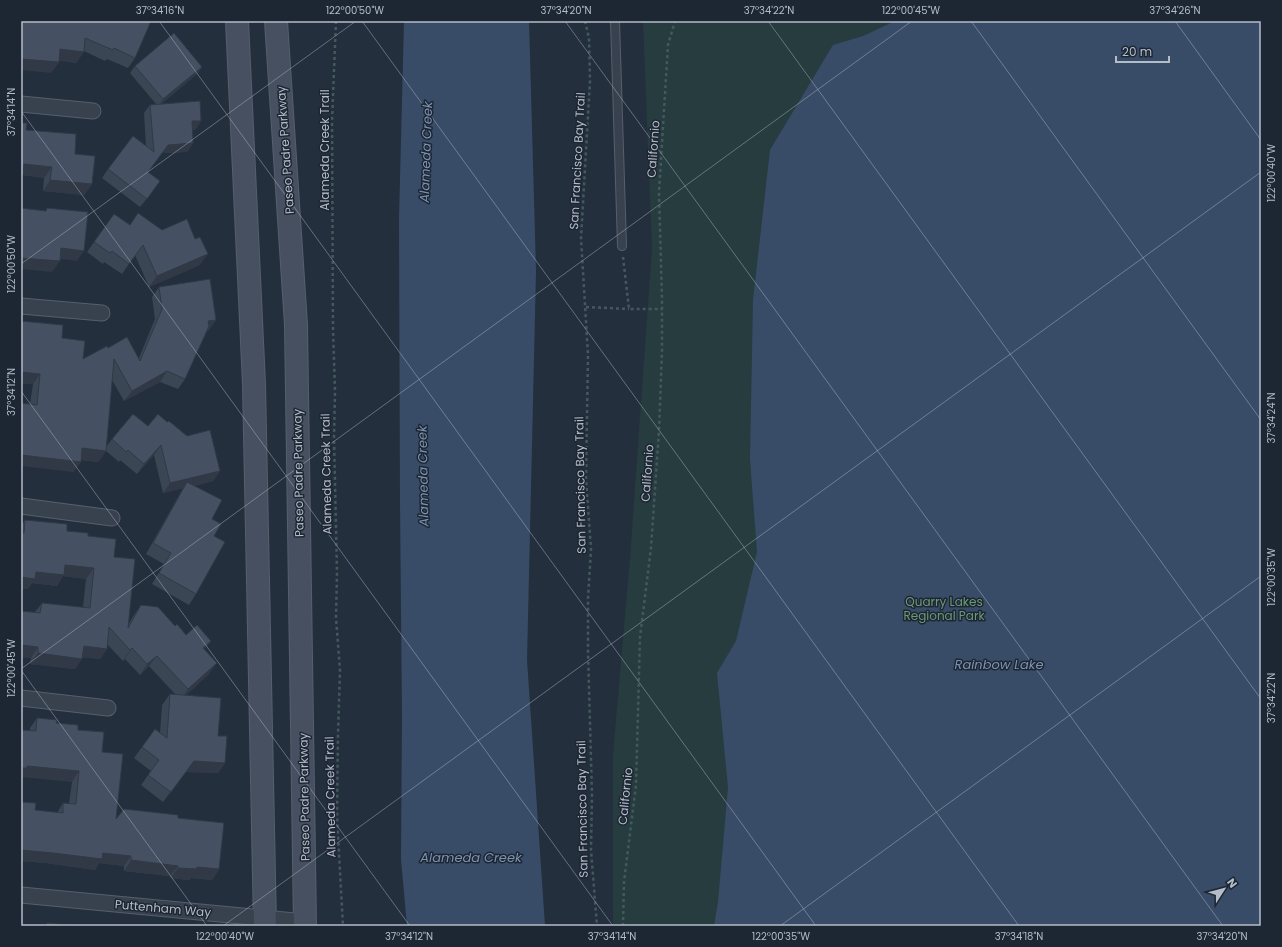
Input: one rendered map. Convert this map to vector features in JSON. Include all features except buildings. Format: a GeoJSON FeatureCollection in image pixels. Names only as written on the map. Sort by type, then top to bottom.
{"type":"FeatureCollection","features":[{"type":"Feature","properties":{"kind":"main road"},"geometry":{"type":"LineString","coordinates":[[237,21],[254,384],[265,922]]}},
{"type":"Feature","properties":{"kind":"main road","name":"Paseo Padre Parkway"},"geometry":{"type":"LineString","coordinates":[[276,21],[296,325],[305,924]]}},
{"type":"Feature","properties":{"kind":"main road"},"geometry":{"type":"LineString","coordinates":[[282,101],[290,39],[290,21]]}},
{"type":"Feature","properties":{"kind":"street"},"geometry":{"type":"LineString","coordinates":[[21,104],[93,111]]}},
{"type":"Feature","properties":{"kind":"street"},"geometry":{"type":"LineString","coordinates":[[21,306],[102,313]]}},
{"type":"Feature","properties":{"kind":"street"},"geometry":{"type":"LineString","coordinates":[[21,506],[112,518]]}},
{"type":"Feature","properties":{"kind":"street"},"geometry":{"type":"LineString","coordinates":[[21,698],[108,708]]}},
{"type":"Feature","properties":{"kind":"street","name":"Puttenham Way"},"geometry":{"type":"LineString","coordinates":[[21,895],[265,922],[305,924]]}},
{"type":"Feature","properties":{"kind":"lane"},"geometry":{"type":"LineString","coordinates":[[615,21],[622,246]]}},
{"type":"Feature","properties":{"kind":"path","name":"Alameda Creek Trail"},"geometry":{"type":"LineString","coordinates":[[335,21],[332,121],[333,329],[337,573],[336,618],[340,670],[337,817],[343,926]]}},
{"type":"Feature","properties":{"kind":"path","name":"San Francisco Bay Trail"},"geometry":{"type":"LineString","coordinates":[[585,21],[589,38],[590,81],[581,238],[588,355],[586,479],[591,549],[588,598],[588,652],[592,795],[591,850],[596,926]]}},
{"type":"Feature","properties":{"kind":"path","name":"Californio"},"geometry":{"type":"LineString","coordinates":[[623,926],[624,882],[636,785],[640,637],[651,548],[655,486],[662,351],[659,192],[668,45],[675,21]]}},
{"type":"Feature","properties":{"kind":"path"},"geometry":{"type":"LineString","coordinates":[[622,246],[628,309]]}},
{"type":"Feature","properties":{"kind":"path"},"geometry":{"type":"LineString","coordinates":[[586,307],[662,309]]}},
{"type":"Feature","properties":{"kind":"green space","name":"Rainbow Lake"},"geometry":{"type":"Polygon","coordinates":[[[643,21],[1261,21],[1261,926],[613,926],[613,754],[630,558],[652,248],[643,21]]]}},
{"type":"Feature","properties":{"kind":"water","name":"Alameda Creek"},"geometry":{"type":"Polygon","coordinates":[[[404,21],[529,21],[536,271],[527,660],[545,926],[407,926],[401,859],[402,716],[399,220],[404,21]]]}},
{"type":"Feature","properties":{"kind":"water","name":"Rainbow Lake"},"geometry":{"type":"Polygon","coordinates":[[[895,21],[1261,21],[1261,926],[714,926],[718,902],[728,787],[717,673],[736,641],[757,552],[750,459],[753,300],[770,150],[833,45],[863,36],[895,21]]]}},
{"type":"Feature","properties":{"kind":"park label","name":"Quarry Lakes Regional Park"},"geometry":{"type":"Point","coordinates":[944,608]}}]}
